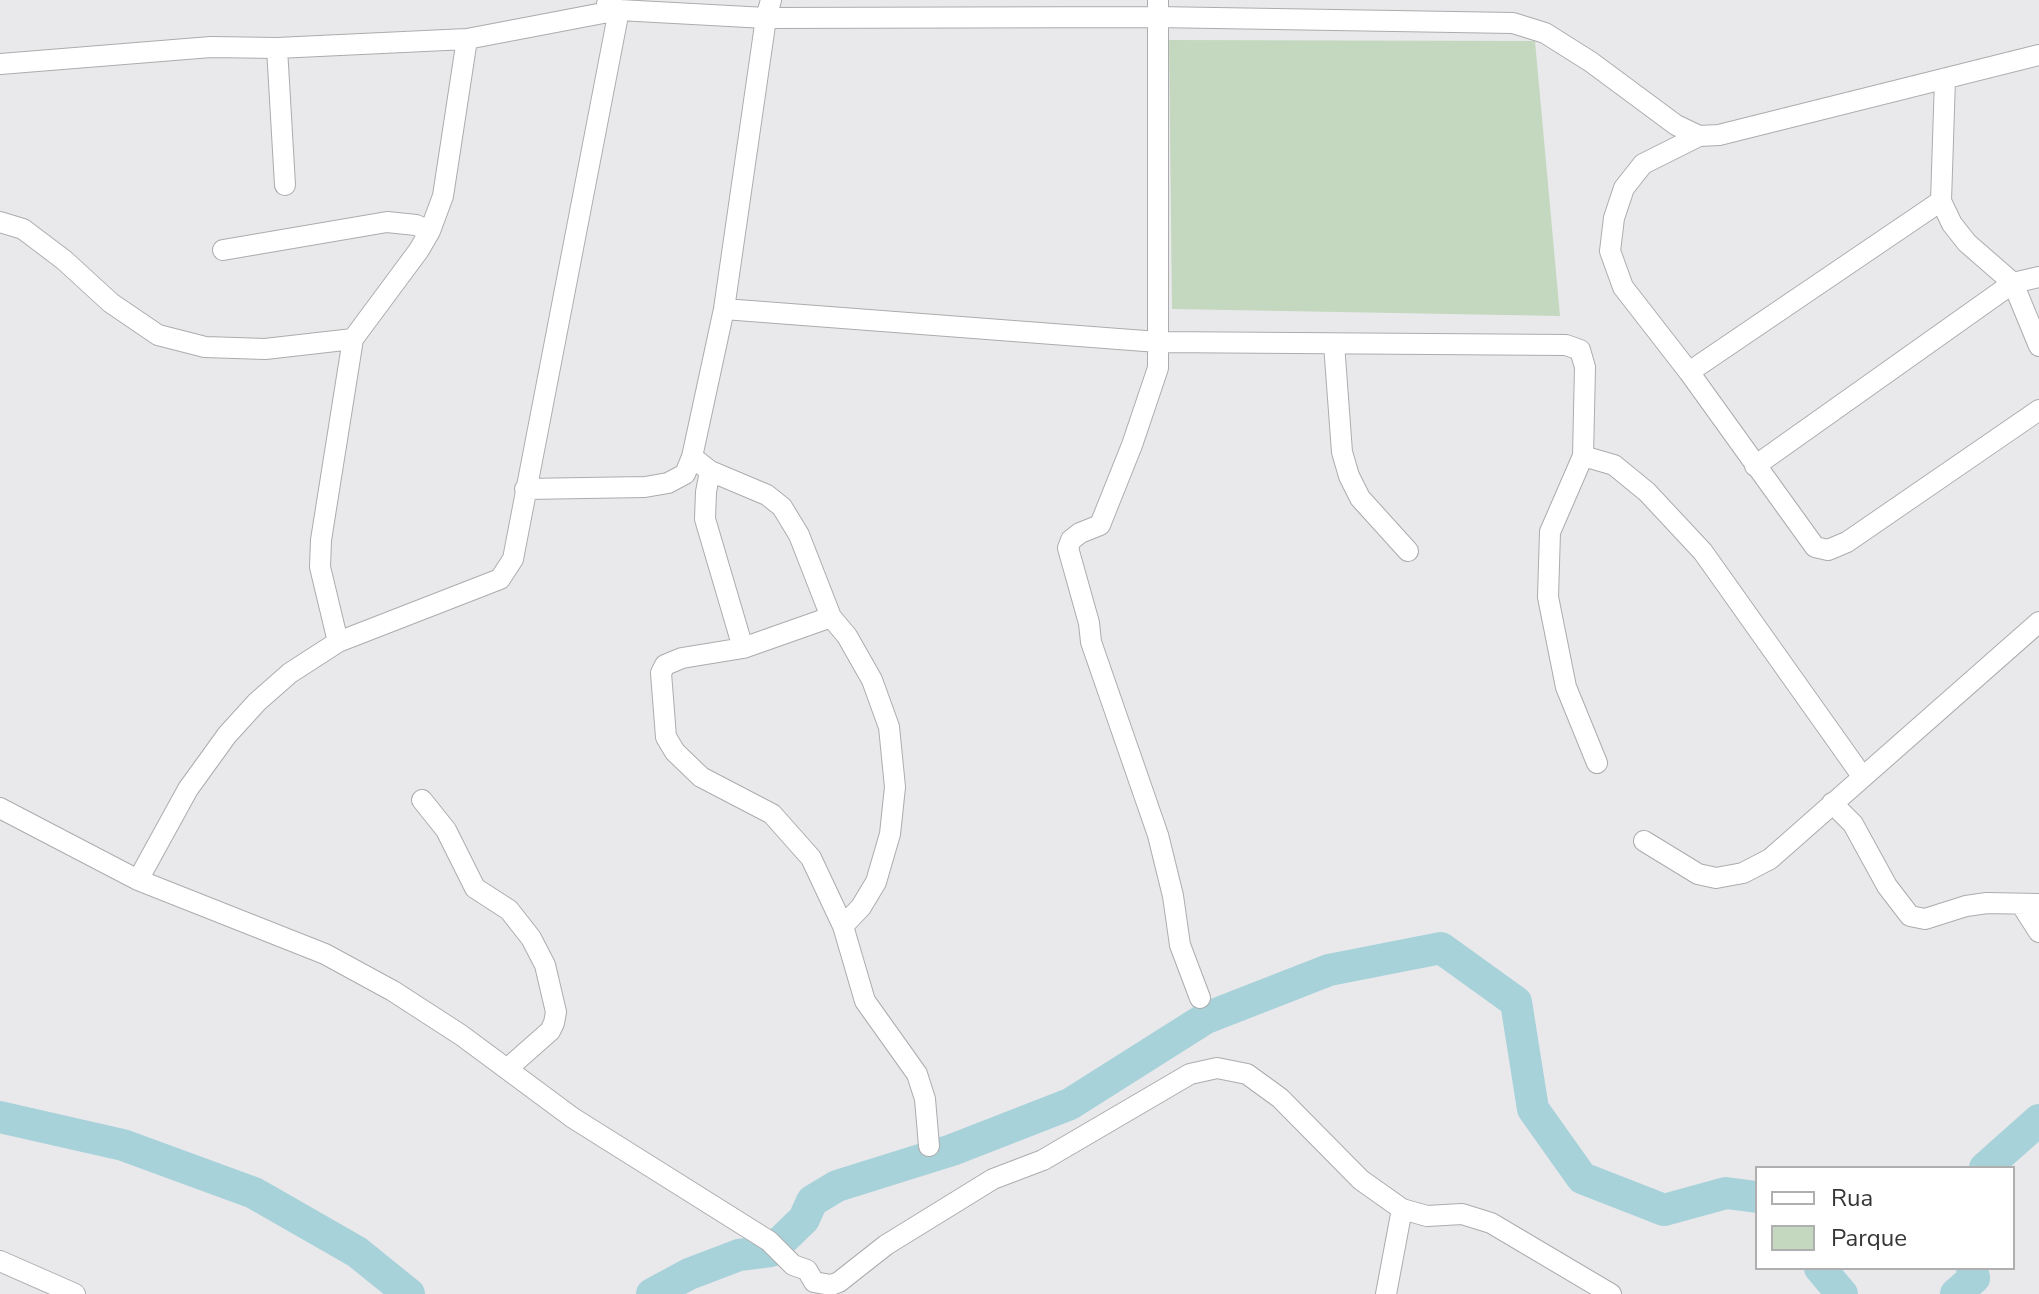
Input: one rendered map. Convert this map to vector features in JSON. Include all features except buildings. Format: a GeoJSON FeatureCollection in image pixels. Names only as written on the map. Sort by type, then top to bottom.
{"type":"FeatureCollection","features":[{"type":"Feature","properties":{"kind":"street"},"geometry":{"type":"LineString","coordinates":[[600,0],[619,10]]}},
{"type":"Feature","properties":{"kind":"street"},"geometry":{"type":"LineString","coordinates":[[1157,8],[1158,342],[1155,378],[1100,525],[1080,533],[1071,540],[1068,548],[1089,623],[1091,642],[1158,835],[1173,896],[1180,945],[1200,998]]}},
{"type":"Feature","properties":{"kind":"street"},"geometry":{"type":"LineString","coordinates":[[525,489],[645,487],[668,483],[685,474],[692,457],[724,309],[768,9]]}},
{"type":"Feature","properties":{"kind":"street"},"geometry":{"type":"LineString","coordinates":[[138,880],[188,789],[227,735],[257,702],[290,673],[338,642],[500,579],[513,559],[619,10]]}},
{"type":"Feature","properties":{"kind":"street"},"geometry":{"type":"LineString","coordinates":[[0,64],[211,47],[277,48],[467,39],[619,10],[1398,10],[1513,23],[1545,33],[1591,62],[1676,125],[1699,136]]}},
{"type":"Feature","properties":{"kind":"street"},"geometry":{"type":"LineString","coordinates":[[338,642],[320,567],[321,540],[353,339],[430,231],[443,196],[467,39]]}},
{"type":"Feature","properties":{"kind":"street"},"geometry":{"type":"LineString","coordinates":[[277,48],[285,185]]}},
{"type":"Feature","properties":{"kind":"street"},"geometry":{"type":"LineString","coordinates":[[2039,55],[1719,135],[1699,136],[1643,164],[1624,188],[1614,218],[1610,251],[1623,287],[1689,372],[1815,547],[1828,550],[1847,542],[2039,410]]}},
{"type":"Feature","properties":{"kind":"street"},"geometry":{"type":"LineString","coordinates":[[1945,79],[1941,201],[1952,224],[1967,243],[2013,283],[2039,346]]}},
{"type":"Feature","properties":{"kind":"street"},"geometry":{"type":"LineString","coordinates":[[1689,372],[1941,201]]}},
{"type":"Feature","properties":{"kind":"street"},"geometry":{"type":"LineString","coordinates":[[0,222],[23,229],[64,260],[111,303],[158,335],[205,347],[265,349],[353,339]]}},
{"type":"Feature","properties":{"kind":"street"},"geometry":{"type":"LineString","coordinates":[[223,250],[387,222],[416,225],[430,231]]}},
{"type":"Feature","properties":{"kind":"street"},"geometry":{"type":"LineString","coordinates":[[1755,466],[2013,283],[2039,277]]}},
{"type":"Feature","properties":{"kind":"street"},"geometry":{"type":"LineString","coordinates":[[724,309],[1158,342],[1566,345],[1580,350],[1585,367],[1583,456],[1550,532],[1548,597],[1566,687],[1597,763]]}},
{"type":"Feature","properties":{"kind":"street"},"geometry":{"type":"LineString","coordinates":[[1334,344],[1342,452],[1349,476],[1360,498],[1408,551]]}},
{"type":"Feature","properties":{"kind":"street"},"geometry":{"type":"LineString","coordinates":[[1583,456],[1614,465],[1647,492],[1703,552],[1862,776]]}},
{"type":"Feature","properties":{"kind":"street"},"geometry":{"type":"LineString","coordinates":[[692,457],[710,471],[767,495],[782,507],[799,535],[831,617],[847,636],[872,680],[889,727],[895,787],[890,834],[876,882],[861,907],[843,926]]}},
{"type":"Feature","properties":{"kind":"street"},"geometry":{"type":"LineString","coordinates":[[710,471],[705,519],[743,648]]}},
{"type":"Feature","properties":{"kind":"street"},"geometry":{"type":"LineString","coordinates":[[831,617],[743,648],[682,658],[665,665],[661,673],[666,737],[675,752],[701,777],[772,814],[811,858],[843,926],[865,1001],[917,1074],[925,1099],[929,1146]]}},
{"type":"Feature","properties":{"kind":"street"},"geometry":{"type":"LineString","coordinates":[[1644,841],[1698,874],[1716,878],[1743,873],[1770,859],[2039,622]]}},
{"type":"Feature","properties":{"kind":"street"},"geometry":{"type":"LineString","coordinates":[[422,800],[446,830],[475,888],[509,910],[531,938],[545,965],[556,1012],[554,1023],[550,1031],[507,1069]]}},
{"type":"Feature","properties":{"kind":"street"},"geometry":{"type":"LineString","coordinates":[[1832,803],[1853,824],[1887,886],[1910,916],[1925,919],[1987,903],[2030,904],[2039,932]]}},
{"type":"Feature","properties":{"kind":"street"},"geometry":{"type":"LineString","coordinates":[[0,808],[138,880],[325,954],[393,991],[573,1118],[776,1248],[793,1265],[807,1270],[810,1288],[839,1282],[886,1245],[993,1179],[1043,1160],[1190,1074],[1217,1068],[1247,1074],[1280,1098],[1361,1180],[1402,1209],[1427,1216],[1462,1214],[1491,1223],[1611,1294]]}},
{"type":"Feature","properties":{"kind":"street"},"geometry":{"type":"LineString","coordinates":[[1386,1294],[1402,1209]]}},
{"type":"Feature","properties":{"kind":"street"},"geometry":{"type":"LineString","coordinates":[[0,1261],[75,1294]]}},
{"type":"Feature","properties":{"kind":"green space"},"geometry":{"type":"Polygon","coordinates":[[[1169,40],[1535,41],[1560,316],[1172,309],[1169,40]]]}},
{"type":"Feature","properties":{"kind":"waterway"},"geometry":{"type":"LineString","coordinates":[[652,1294],[689,1274],[739,1255],[771,1251],[804,1219],[812,1201],[837,1186],[952,1150],[1070,1104],[1206,1018],[1329,970],[1441,948],[1516,1002],[1533,1109],[1582,1178],[1664,1210],[1726,1193],[1755,1197]]}},
{"type":"Feature","properties":{"kind":"waterway"},"geometry":{"type":"LineString","coordinates":[[0,1117],[123,1145],[254,1193],[357,1252],[409,1294]]}},
{"type":"Feature","properties":{"kind":"waterway"},"geometry":{"type":"LineString","coordinates":[[1987,1166],[2039,1120]]}},
{"type":"Feature","properties":{"kind":"waterway"},"geometry":{"type":"LineString","coordinates":[[1822,1270],[1842,1294]]}},
{"type":"Feature","properties":{"kind":"waterway"},"geometry":{"type":"LineString","coordinates":[[1956,1294],[1974,1278],[1972,1270]]}}]}
